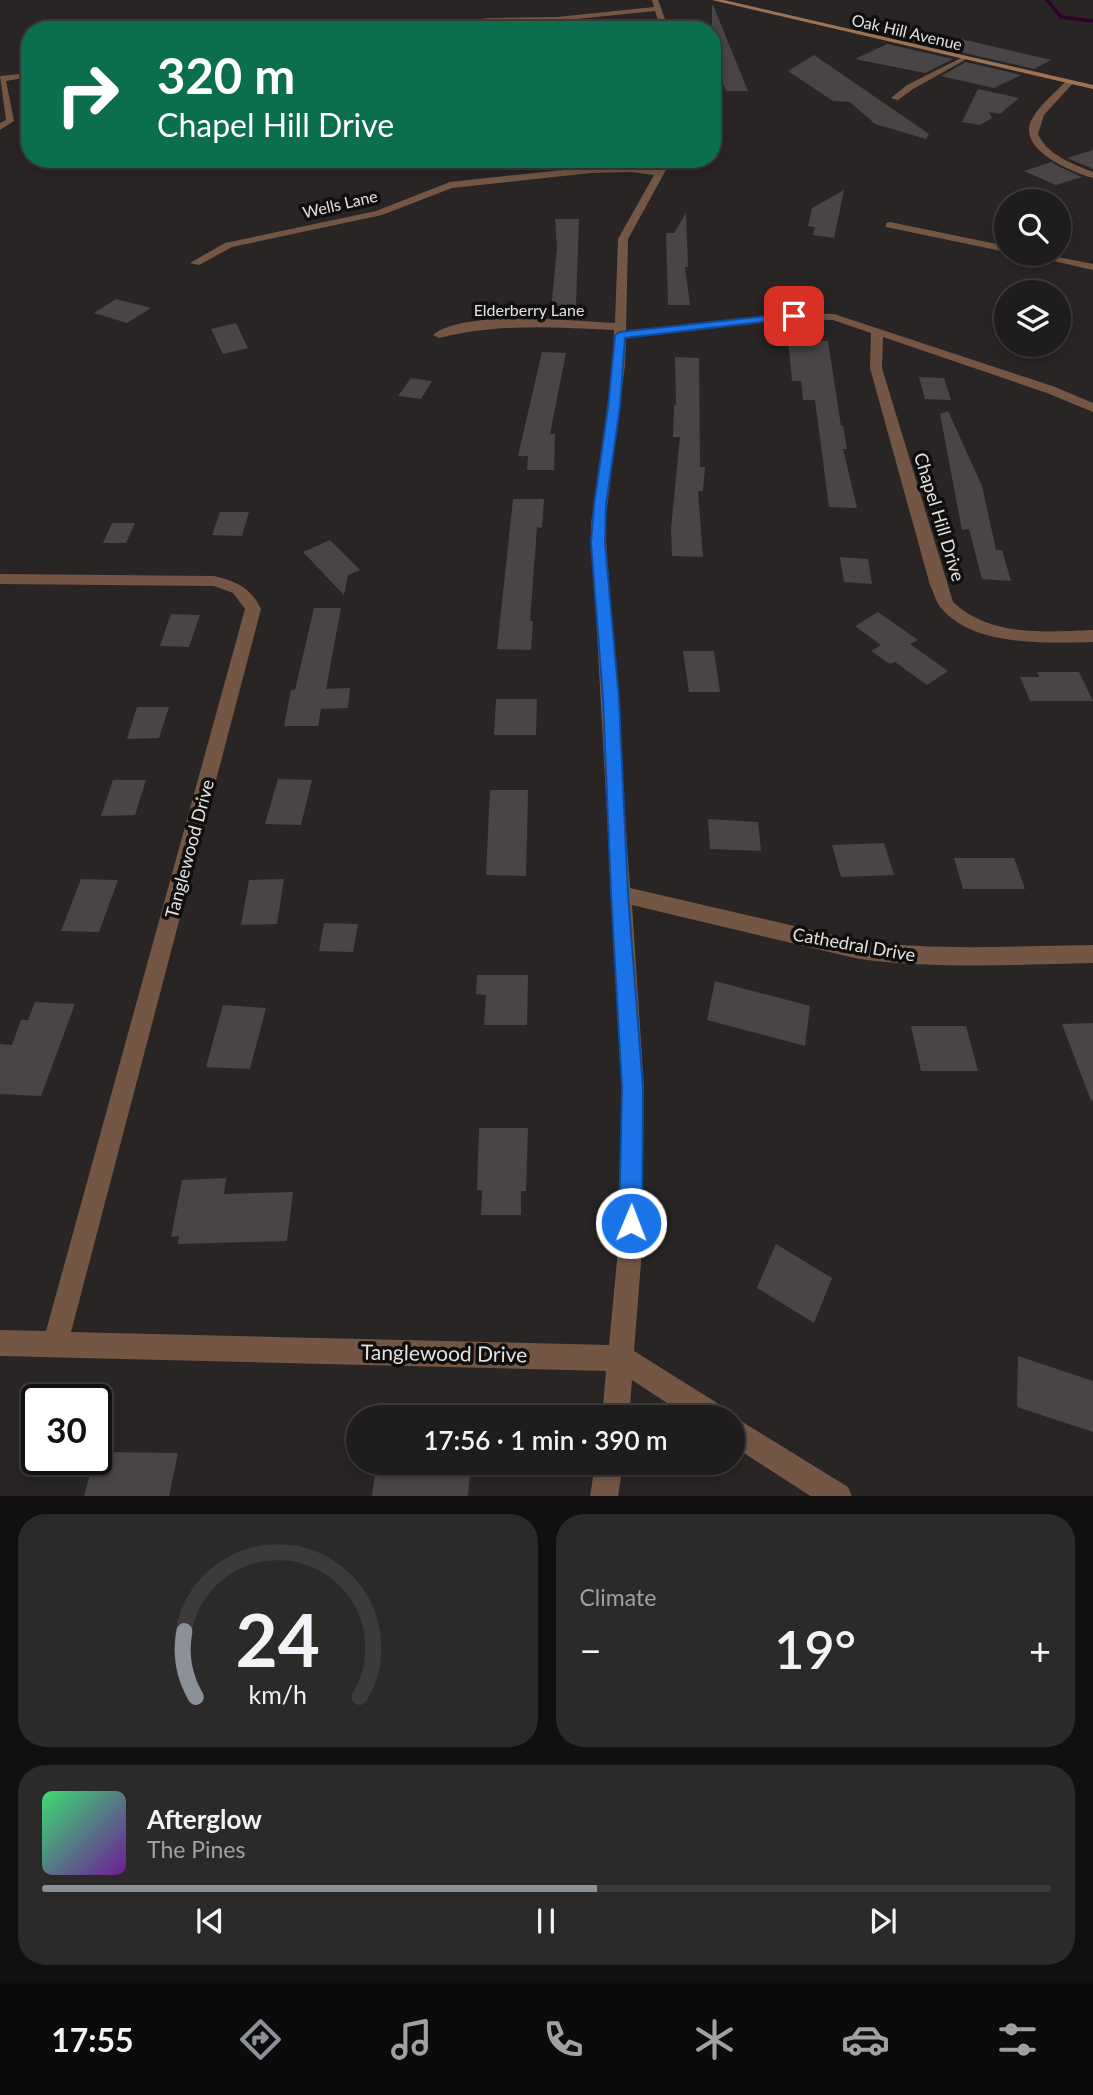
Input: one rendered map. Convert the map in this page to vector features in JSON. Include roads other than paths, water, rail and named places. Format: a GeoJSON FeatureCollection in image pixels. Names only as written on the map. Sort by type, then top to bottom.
{"type":"FeatureCollection","features":[{"type":"Feature","properties":{"kind":"main road","name":"Oak Hill Avenue"},"geometry":{"type":"LineString","coordinates":[[715,0],[1093,87]]}},
{"type":"Feature","properties":{"kind":"street"},"geometry":{"type":"LineString","coordinates":[[655,0],[662,21]]}},
{"type":"Feature","properties":{"kind":"street"},"geometry":{"type":"LineString","coordinates":[[480,21],[557,19],[658,9]]}},
{"type":"Feature","properties":{"kind":"street"},"geometry":{"type":"LineString","coordinates":[[0,127],[10,121],[1,79],[21,76]]}},
{"type":"Feature","properties":{"kind":"street"},"geometry":{"type":"LineString","coordinates":[[1070,82],[1035,121],[1033,133],[1049,154],[1093,175]]}},
{"type":"Feature","properties":{"kind":"street","name":"Wells Lane"},"geometry":{"type":"LineString","coordinates":[[195,263],[229,246],[379,213],[450,185],[591,170],[642,168]]}},
{"type":"Feature","properties":{"kind":"street"},"geometry":{"type":"LineString","coordinates":[[617,1405],[630,1250],[633,1088],[611,699],[598,543],[601,493],[614,407],[623,239],[664,168]]}},
{"type":"Feature","properties":{"kind":"street"},"geometry":{"type":"LineString","coordinates":[[890,225],[994,247]]}},
{"type":"Feature","properties":{"kind":"street"},"geometry":{"type":"LineString","coordinates":[[1071,263],[1093,267]]}},
{"type":"Feature","properties":{"kind":"street"},"geometry":{"type":"LineString","coordinates":[[620,331],[811,315],[834,317],[1051,390],[1093,408]]}},
{"type":"Feature","properties":{"kind":"street","name":"Elderberry Lane"},"geometry":{"type":"LineString","coordinates":[[439,335],[464,326],[486,323],[620,331]]}},
{"type":"Feature","properties":{"kind":"street","name":"Chapel Hill Drive"},"geometry":{"type":"LineString","coordinates":[[877,330],[876,368],[938,584],[947,606],[963,618],[1017,636],[1093,636]]}},
{"type":"Feature","properties":{"kind":"street","name":"Tanglewood Drive"},"geometry":{"type":"LineString","coordinates":[[0,579],[214,581],[241,591],[247,596],[253,609],[55,1345]]}},
{"type":"Feature","properties":{"kind":"street","name":"Cathedral Drive"},"geometry":{"type":"LineString","coordinates":[[620,894],[859,950],[895,955],[946,958],[1093,954]]}},
{"type":"Feature","properties":{"kind":"street","name":"Tanglewood Drive"},"geometry":{"type":"LineString","coordinates":[[0,1343],[622,1358]]}},
{"type":"Feature","properties":{"kind":"street"},"geometry":{"type":"LineString","coordinates":[[622,1358],[695,1405]]}},
{"type":"Feature","properties":{"kind":"street"},"geometry":{"type":"LineString","coordinates":[[745,1438],[838,1496]]}},
{"type":"Feature","properties":{"kind":"street"},"geometry":{"type":"LineString","coordinates":[[604,1496],[608,1475]]}},
{"type":"Feature","properties":{"kind":"lane"},"geometry":{"type":"LineString","coordinates":[[895,98],[963,59]]}},
{"type":"Feature","properties":{"kind":"waterway"},"geometry":{"type":"LineString","coordinates":[[1047,0],[1061,17],[1093,21]]}}]}
